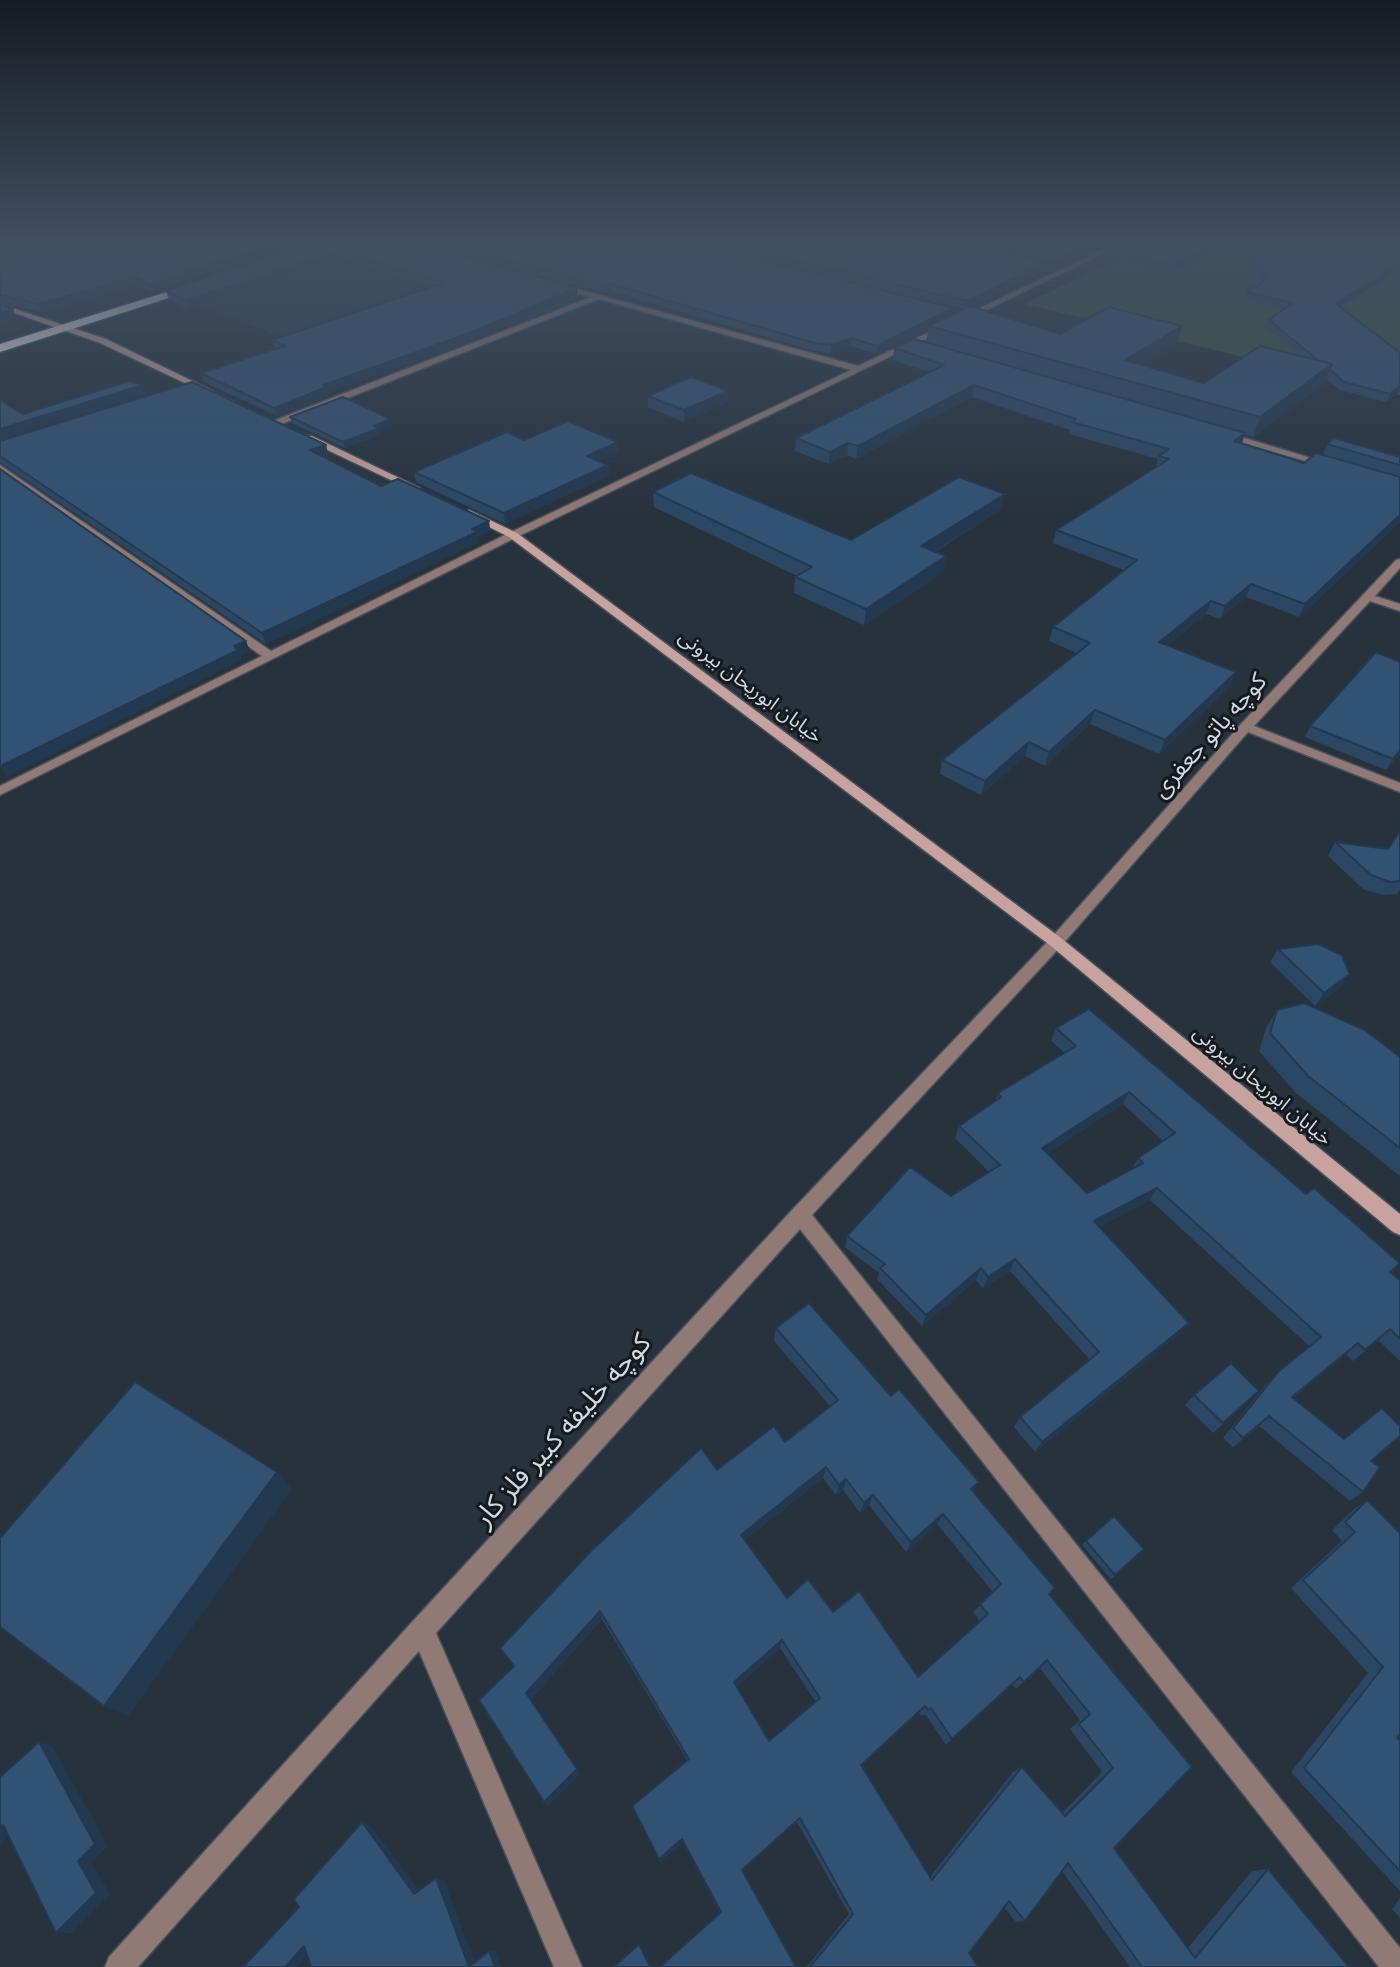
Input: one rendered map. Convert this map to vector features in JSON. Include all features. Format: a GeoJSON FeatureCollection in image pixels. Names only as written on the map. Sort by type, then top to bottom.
{"type":"FeatureCollection","features":[{"type":"Feature","properties":{"kind":"highway"},"geometry":{"type":"LineString","coordinates":[[0,348],[48,334]]}},
{"type":"Feature","properties":{"kind":"street"},"geometry":{"type":"LineString","coordinates":[[83,334],[223,397]]}},
{"type":"Feature","properties":{"kind":"street"},"geometry":{"type":"LineString","coordinates":[[276,423],[504,334]]}},
{"type":"Feature","properties":{"kind":"street"},"geometry":{"type":"LineString","coordinates":[[731,334],[858,369]]}},
{"type":"Feature","properties":{"kind":"street"},"geometry":{"type":"LineString","coordinates":[[0,791],[513,535],[933,334]]}},
{"type":"Feature","properties":{"kind":"street"},"geometry":{"type":"LineString","coordinates":[[911,344],[927,348]]}},
{"type":"Feature","properties":{"kind":"street"},"geometry":{"type":"LineString","coordinates":[[181,389],[196,385]]}},
{"type":"Feature","properties":{"kind":"street"},"geometry":{"type":"LineString","coordinates":[[263,416],[430,495]]}},
{"type":"Feature","properties":{"kind":"street"},"geometry":{"type":"LineString","coordinates":[[1217,432],[1339,468]]}},
{"type":"Feature","properties":{"kind":"street"},"geometry":{"type":"LineString","coordinates":[[0,468],[270,656]]}},
{"type":"Feature","properties":{"kind":"street","name":"خیابان ابوریحان بیرونی"},"geometry":{"type":"LineString","coordinates":[[457,508],[513,535],[1056,942],[1400,1226]]}},
{"type":"Feature","properties":{"kind":"street","name":"کوچه پاتو جعفری"},"geometry":{"type":"LineString","coordinates":[[1056,942],[1246,727],[1400,562]]}},
{"type":"Feature","properties":{"kind":"street"},"geometry":{"type":"LineString","coordinates":[[1368,597],[1400,608]]}},
{"type":"Feature","properties":{"kind":"street"},"geometry":{"type":"LineString","coordinates":[[1246,727],[1400,788]]}},
{"type":"Feature","properties":{"kind":"street","name":"کوچه خلیفه کبیر فلز کار"},"geometry":{"type":"LineString","coordinates":[[119,1967],[800,1215],[1056,942]]}},
{"type":"Feature","properties":{"kind":"street"},"geometry":{"type":"LineString","coordinates":[[800,1215],[1397,1967]]}},
{"type":"Feature","properties":{"kind":"street"},"geometry":{"type":"LineString","coordinates":[[422,1630],[568,1967]]}},
{"type":"Feature","properties":{"kind":"shaded area"},"geometry":{"type":"Polygon","coordinates":[[[272,334],[485,334],[460,343],[295,343],[272,334]]]}},
{"type":"Feature","properties":{"kind":"green space"},"geometry":{"type":"Polygon","coordinates":[[[1148,334],[1400,334],[1400,395],[1148,334]]]}},
{"type":"Feature","properties":{"kind":"building"},"geometry":{"type":"Polygon","coordinates":[[[291,334],[467,334],[323,385],[327,387],[274,408],[201,373],[285,346],[272,340],[291,334]]]}},
{"type":"Feature","properties":{"kind":"building"},"geometry":{"type":"Polygon","coordinates":[[[783,334],[901,334],[877,346],[852,338],[831,345],[783,334]]]}},
{"type":"Feature","properties":{"kind":"building"},"geometry":{"type":"Polygon","coordinates":[[[957,334],[1169,334],[1125,360],[1204,383],[1260,346],[1332,364],[1260,417],[957,334]]]}},
{"type":"Feature","properties":{"kind":"building"},"geometry":{"type":"Polygon","coordinates":[[[1286,334],[1375,334],[1400,353],[1400,386],[1390,394],[1344,382],[1330,370],[1332,364],[1318,360],[1286,334]]]}},
{"type":"Feature","properties":{"kind":"building"},"geometry":{"type":"Polygon","coordinates":[[[914,339],[1245,433],[1234,441],[1304,463],[1316,453],[1400,477],[1400,515],[1305,604],[1251,584],[1225,606],[1211,601],[1159,642],[1236,672],[1165,740],[1095,710],[1049,752],[1029,742],[985,781],[942,760],[1090,643],[1053,627],[1137,560],[1056,530],[1169,459],[1159,456],[1169,449],[1072,422],[1076,419],[974,385],[858,446],[848,443],[830,452],[796,438],[944,365],[894,348],[914,339]]]}},
{"type":"Feature","properties":{"kind":"building"},"geometry":{"type":"Polygon","coordinates":[[[691,377],[728,391],[684,410],[648,396],[691,377]]]}},
{"type":"Feature","properties":{"kind":"building"},"geometry":{"type":"Polygon","coordinates":[[[129,381],[143,385],[0,429],[0,400],[23,414],[129,381]]]}},
{"type":"Feature","properties":{"kind":"building"},"geometry":{"type":"Polygon","coordinates":[[[192,382],[326,445],[310,450],[381,486],[398,479],[489,521],[472,529],[477,532],[262,633],[0,456],[0,441],[192,382]]]}},
{"type":"Feature","properties":{"kind":"building"},"geometry":{"type":"Polygon","coordinates":[[[343,397],[391,419],[374,426],[380,428],[343,442],[290,417],[343,397]]]}},
{"type":"Feature","properties":{"kind":"building"},"geometry":{"type":"Polygon","coordinates":[[[568,421],[618,442],[587,456],[608,465],[504,513],[414,472],[507,432],[524,440],[568,421]]]}},
{"type":"Feature","properties":{"kind":"building"},"geometry":{"type":"Polygon","coordinates":[[[1334,438],[1400,457],[1400,465],[1327,444],[1334,438]]]}},
{"type":"Feature","properties":{"kind":"building"},"geometry":{"type":"Polygon","coordinates":[[[0,469],[246,641],[234,646],[238,650],[0,766],[0,469]]]}},
{"type":"Feature","properties":{"kind":"building"},"geometry":{"type":"Polygon","coordinates":[[[691,473],[851,540],[959,477],[1005,494],[921,546],[946,556],[866,609],[795,577],[812,567],[653,492],[691,473]]]}},
{"type":"Feature","properties":{"kind":"building"},"geometry":{"type":"Polygon","coordinates":[[[1376,652],[1400,662],[1400,751],[1393,759],[1310,726],[1376,652]]]}},
{"type":"Feature","properties":{"kind":"building"},"geometry":{"type":"Polygon","coordinates":[[[1400,831],[1400,881],[1390,882],[1371,875],[1335,842],[1388,849],[1400,831]]]}},
{"type":"Feature","properties":{"kind":"building"},"geometry":{"type":"Polygon","coordinates":[[[1318,944],[1342,955],[1350,974],[1324,993],[1278,949],[1318,944]]]}},
{"type":"Feature","properties":{"kind":"building"},"geometry":{"type":"Polygon","coordinates":[[[1304,1003],[1365,1030],[1400,1057],[1400,1148],[1308,1076],[1270,1033],[1277,1010],[1304,1003]]]}},
{"type":"Feature","properties":{"kind":"building"},"geometry":{"type":"Polygon","coordinates":[[[1089,1009],[1306,1194],[1314,1188],[1400,1263],[1390,1272],[1400,1280],[1400,1339],[1390,1329],[1365,1350],[1358,1343],[1292,1397],[1344,1439],[1382,1408],[1400,1426],[1400,1436],[1371,1461],[1380,1467],[1363,1492],[1269,1416],[1243,1438],[1233,1428],[1278,1372],[1321,1337],[1157,1188],[1094,1221],[1189,1323],[1042,1442],[1020,1417],[1099,1352],[1015,1259],[988,1277],[981,1268],[926,1315],[880,1268],[885,1264],[847,1236],[910,1167],[951,1196],[1000,1165],[959,1126],[1001,1097],[998,1093],[1076,1046],[1056,1028],[1089,1009]],[[1129,1092],[1042,1148],[1087,1193],[1143,1163],[1138,1158],[1175,1133],[1129,1092]]]}},
{"type":"Feature","properties":{"kind":"building"},"geometry":{"type":"Polygon","coordinates":[[[809,1303],[891,1396],[899,1389],[979,1482],[971,1489],[1055,1588],[1049,1594],[1192,1767],[1114,1848],[1195,1958],[1268,1869],[1349,1967],[1142,1967],[1068,1863],[1025,1921],[1009,1901],[969,1953],[978,1967],[810,1967],[853,1914],[800,1818],[742,1870],[796,1967],[660,1967],[721,1912],[682,1839],[659,1859],[632,1806],[689,1759],[600,1611],[526,1693],[577,1769],[544,1802],[479,1700],[514,1666],[500,1648],[589,1553],[701,1448],[717,1470],[774,1426],[785,1442],[838,1400],[776,1328],[809,1303]],[[826,1467],[741,1535],[787,1598],[808,1579],[833,1612],[859,1591],[918,1677],[988,1614],[980,1604],[1001,1584],[943,1514],[911,1542],[873,1495],[864,1503],[846,1479],[839,1485],[826,1467]],[[782,1640],[734,1682],[769,1741],[820,1698],[782,1640]],[[1047,1660],[1024,1682],[1020,1677],[952,1739],[931,1708],[928,1710],[925,1706],[861,1765],[932,1880],[1022,1767],[1065,1816],[1113,1768],[1079,1724],[1090,1714],[1047,1660]]]}},
{"type":"Feature","properties":{"kind":"building"},"geometry":{"type":"Polygon","coordinates":[[[1231,1363],[1259,1391],[1223,1423],[1194,1395],[1231,1363]]]}},
{"type":"Feature","properties":{"kind":"building"},"geometry":{"type":"Polygon","coordinates":[[[135,1382],[277,1472],[104,1706],[0,1627],[0,1538],[135,1382]]]}},
{"type":"Feature","properties":{"kind":"building"},"geometry":{"type":"Polygon","coordinates":[[[1367,1500],[1400,1533],[1400,1734],[1397,1738],[1400,1741],[1400,1871],[1304,1768],[1383,1667],[1303,1580],[1355,1532],[1345,1522],[1367,1500]]]}},
{"type":"Feature","properties":{"kind":"building"},"geometry":{"type":"Polygon","coordinates":[[[1114,1516],[1144,1549],[1115,1575],[1086,1541],[1114,1516]]]}},
{"type":"Feature","properties":{"kind":"building"},"geometry":{"type":"Polygon","coordinates":[[[39,1742],[95,1844],[78,1861],[96,1893],[56,1933],[3,1825],[0,1828],[0,1777],[39,1742]]]}},
{"type":"Feature","properties":{"kind":"building"},"geometry":{"type":"Polygon","coordinates":[[[362,1822],[414,1894],[436,1878],[469,1967],[311,1967],[304,1946],[285,1967],[243,1967],[299,1907],[294,1899],[362,1822]]]}},
{"type":"Feature","properties":{"kind":"building"},"geometry":{"type":"Polygon","coordinates":[[[639,1944],[650,1967],[614,1967],[639,1944]]]}},
{"type":"Feature","properties":{"kind":"building"},"geometry":{"type":"Polygon","coordinates":[[[489,1951],[495,1967],[469,1967],[489,1951]]]}}]}
